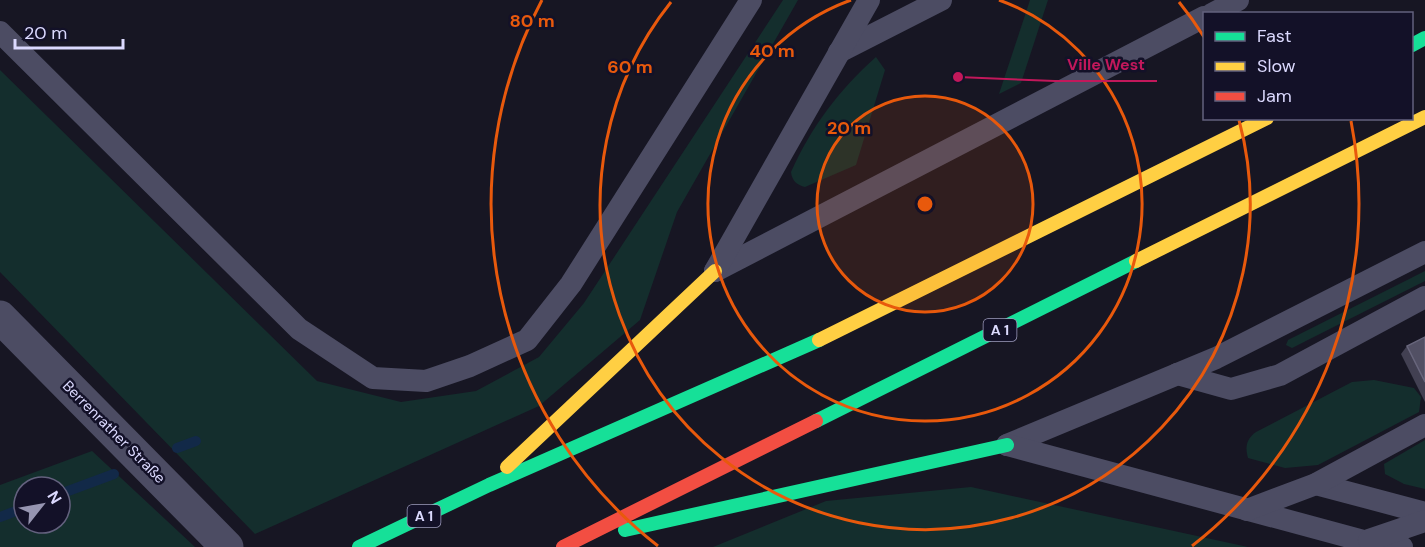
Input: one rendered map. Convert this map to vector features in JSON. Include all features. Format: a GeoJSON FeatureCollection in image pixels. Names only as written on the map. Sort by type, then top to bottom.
{"type":"FeatureCollection","features":[{"type":"Feature","properties":{"kind":"highway","name":"A 1"},"geometry":{"type":"LineString","coordinates":[[568,544],[1425,117]]}},
{"type":"Feature","properties":{"kind":"highway","name":"A 1"},"geometry":{"type":"LineString","coordinates":[[359,547],[489,485],[840,331],[1263,120]]}},
{"type":"Feature","properties":{"kind":"highway"},"geometry":{"type":"LineString","coordinates":[[489,485],[715,271]]}},
{"type":"Feature","properties":{"kind":"highway"},"geometry":{"type":"LineString","coordinates":[[568,544],[1007,446]]}},
{"type":"Feature","properties":{"kind":"street","name":"Berrenrather Straße"},"geometry":{"type":"LineString","coordinates":[[0,317],[227,547]]}},
{"type":"Feature","properties":{"kind":"lane"},"geometry":{"type":"LineString","coordinates":[[0,32],[299,329],[373,378],[426,381],[470,366],[527,340],[572,284],[751,0]]}},
{"type":"Feature","properties":{"kind":"lane"},"geometry":{"type":"LineString","coordinates":[[715,271],[869,0]]}},
{"type":"Feature","properties":{"kind":"lane"},"geometry":{"type":"LineString","coordinates":[[839,52],[941,0]]}},
{"type":"Feature","properties":{"kind":"lane"},"geometry":{"type":"LineString","coordinates":[[1216,12],[1238,0]]}},
{"type":"Feature","properties":{"kind":"lane"},"geometry":{"type":"LineString","coordinates":[[715,271],[1203,18]]}},
{"type":"Feature","properties":{"kind":"lane"},"geometry":{"type":"LineString","coordinates":[[1007,446],[1215,358],[1425,252]]}},
{"type":"Feature","properties":{"kind":"lane"},"geometry":{"type":"LineString","coordinates":[[1177,374],[1231,389],[1280,375],[1425,297]]}},
{"type":"Feature","properties":{"kind":"lane"},"geometry":{"type":"LineString","coordinates":[[1247,510],[1316,484],[1425,425]]}},
{"type":"Feature","properties":{"kind":"lane"},"geometry":{"type":"LineString","coordinates":[[1007,446],[1364,542],[1402,547]]}},
{"type":"Feature","properties":{"kind":"lane"},"geometry":{"type":"LineString","coordinates":[[1316,484],[1425,513]]}},
{"type":"Feature","properties":{"kind":"lane"},"geometry":{"type":"LineString","coordinates":[[1364,542],[1425,521]]}},
{"type":"Feature","properties":{"kind":"green space"},"geometry":{"type":"Polygon","coordinates":[[[783,0],[798,0],[677,212],[640,320],[539,406],[255,534],[0,272],[0,70],[317,381],[401,402],[476,391],[539,357],[584,303],[783,0]]]}},
{"type":"Feature","properties":{"kind":"green space"},"geometry":{"type":"Polygon","coordinates":[[[1030,0],[1048,0],[1021,83],[999,94],[1030,0]]]}},
{"type":"Feature","properties":{"kind":"green space"},"geometry":{"type":"Polygon","coordinates":[[[876,57],[885,70],[856,165],[805,187],[797,184],[791,172],[817,125],[838,96],[876,57]]]}},
{"type":"Feature","properties":{"kind":"green space"},"geometry":{"type":"Polygon","coordinates":[[[1425,271],[1425,281],[1292,348],[1286,345],[1288,340],[1425,271]]]}},
{"type":"Feature","properties":{"kind":"green space"},"geometry":{"type":"Polygon","coordinates":[[[1374,380],[1414,388],[1421,397],[1419,412],[1318,465],[1285,468],[1248,458],[1247,443],[1256,432],[1352,382],[1374,380]]]}},
{"type":"Feature","properties":{"kind":"green space"},"geometry":{"type":"Polygon","coordinates":[[[1425,440],[1425,489],[1404,484],[1385,474],[1384,464],[1425,440]]]}},
{"type":"Feature","properties":{"kind":"green space"},"geometry":{"type":"Polygon","coordinates":[[[92,451],[195,547],[0,547],[0,485],[12,481],[12,535],[72,535],[72,475],[27,475],[92,451]]]}},
{"type":"Feature","properties":{"kind":"green space"},"geometry":{"type":"Polygon","coordinates":[[[971,487],[1248,547],[713,547],[826,501],[971,487]]]}},
{"type":"Feature","properties":{"kind":"building"},"geometry":{"type":"Polygon","coordinates":[[[1425,337],[1425,382],[1407,346],[1425,337]]]}},
{"type":"Feature","properties":{"kind":"waterway"},"geometry":{"type":"LineString","coordinates":[[177,448],[196,441]]}},
{"type":"Feature","properties":{"kind":"waterway"},"geometry":{"type":"LineString","coordinates":[[72,490],[114,474]]}},
{"type":"Feature","properties":{"kind":"waterway"},"geometry":{"type":"LineString","coordinates":[[0,517],[12,512]]}},
{"type":"Feature","properties":{"kind":"traffic: fast"},"geometry":{"type":"LineString","coordinates":[[1413,44],[1425,38]]}},
{"type":"Feature","properties":{"kind":"traffic: fast"},"geometry":{"type":"LineString","coordinates":[[816,421],[1136,261]]}},
{"type":"Feature","properties":{"kind":"traffic: fast"},"geometry":{"type":"LineString","coordinates":[[359,547],[489,485],[819,340]]}},
{"type":"Feature","properties":{"kind":"traffic: fast"},"geometry":{"type":"LineString","coordinates":[[625,530],[1007,445]]}},
{"type":"Feature","properties":{"kind":"traffic: slow"},"geometry":{"type":"LineString","coordinates":[[1136,261],[1425,117]]}},
{"type":"Feature","properties":{"kind":"traffic: slow"},"geometry":{"type":"LineString","coordinates":[[819,340],[1263,120]]}},
{"type":"Feature","properties":{"kind":"traffic: slow"},"geometry":{"type":"LineString","coordinates":[[507,467],[715,271]]}},
{"type":"Feature","properties":{"kind":"traffic: jam"},"geometry":{"type":"LineString","coordinates":[[563,547],[816,421]]}},
{"type":"Feature","properties":{"kind":"place","name":"Ville West"},"geometry":{"type":"Point","coordinates":[958,77]}}]}
